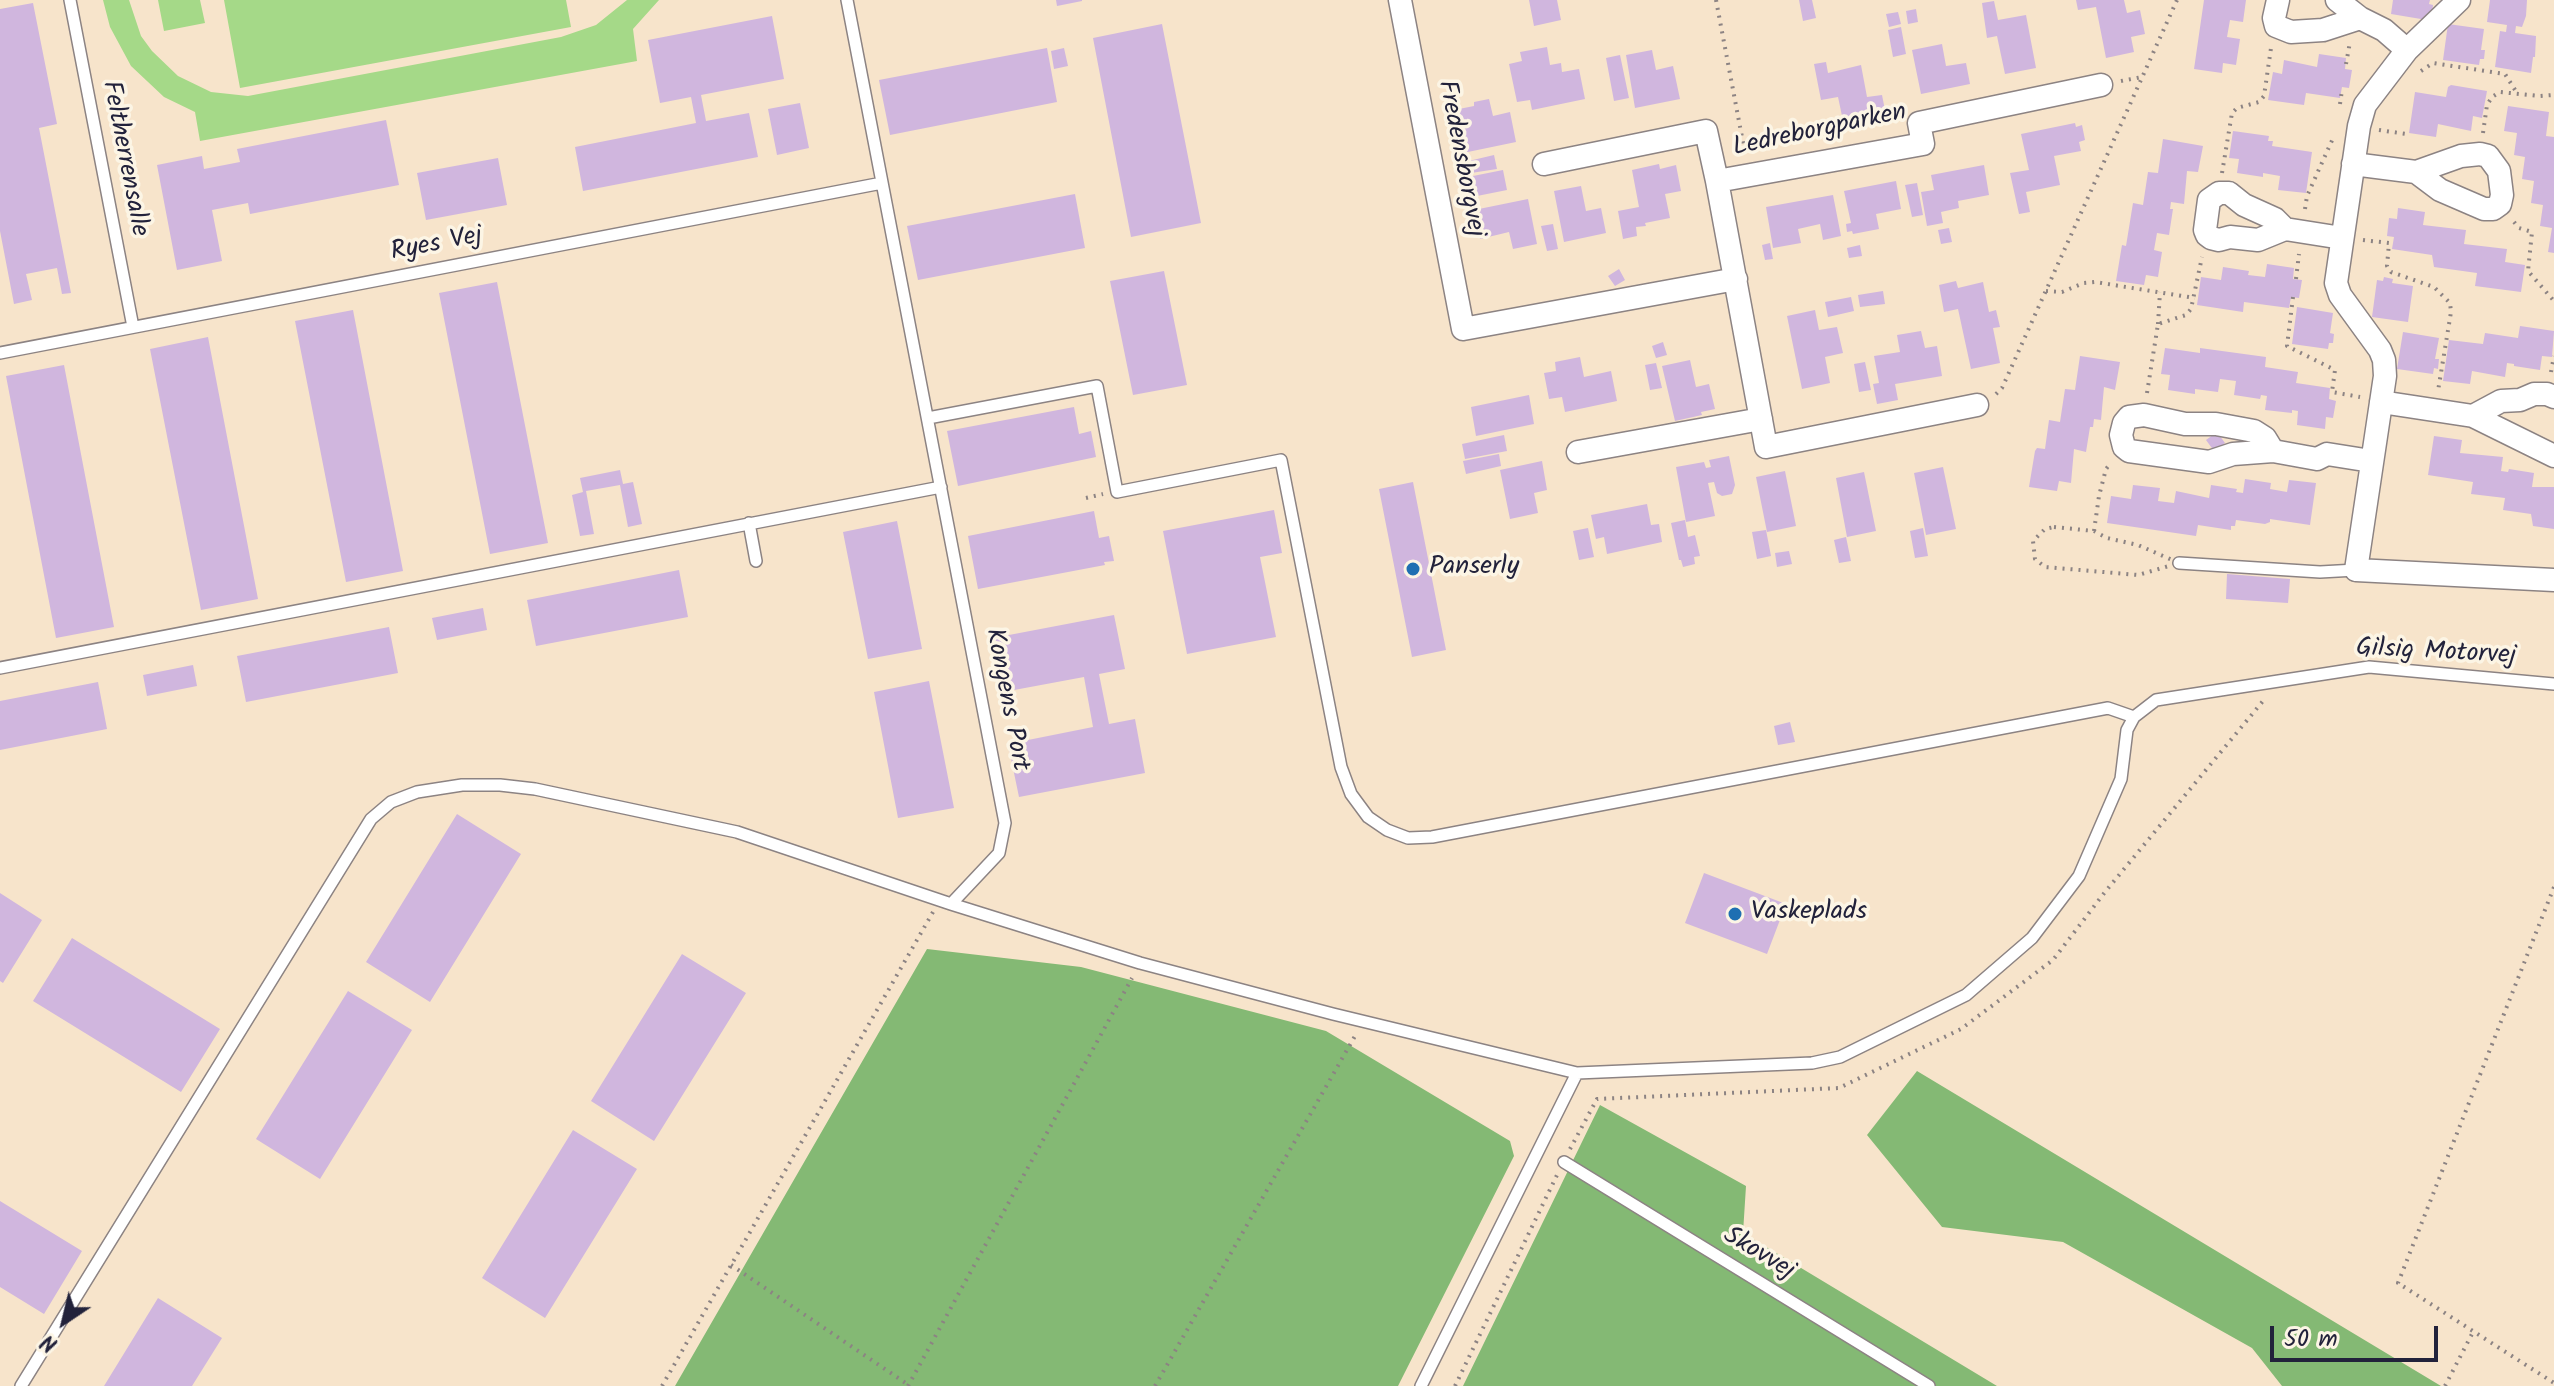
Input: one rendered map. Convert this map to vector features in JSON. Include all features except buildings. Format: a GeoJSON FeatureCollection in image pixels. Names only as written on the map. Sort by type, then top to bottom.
{"type":"FeatureCollection","features":[{"type":"Feature","properties":{"kind":"street","name":"Fredensborgvej"},"geometry":{"type":"LineString","coordinates":[[1400,0],[1463,329],[1736,279]]}},
{"type":"Feature","properties":{"kind":"street"},"geometry":{"type":"LineString","coordinates":[[2278,0],[2274,18],[2276,26],[2291,32],[2323,30],[2360,18]]}},
{"type":"Feature","properties":{"kind":"street"},"geometry":{"type":"LineString","coordinates":[[2337,0],[2360,18],[2384,30],[2407,50]]}},
{"type":"Feature","properties":{"kind":"street"},"geometry":{"type":"LineString","coordinates":[[2459,0],[2407,50],[2365,105],[2361,115],[2336,283],[2340,295],[2380,350],[2385,376],[2356,570],[2554,580]]}},
{"type":"Feature","properties":{"kind":"street","name":"Ledreborgparken"},"geometry":{"type":"LineString","coordinates":[[1717,181],[1923,144],[1919,123],[2101,85]]}},
{"type":"Feature","properties":{"kind":"street","name":"Ledreborgparken"},"geometry":{"type":"LineString","coordinates":[[1544,164],[1706,131],[1766,447],[1977,405]]}},
{"type":"Feature","properties":{"kind":"street"},"geometry":{"type":"LineString","coordinates":[[2353,164],[2416,172],[2461,156],[2488,156],[2499,171],[2500,204],[2493,209],[2484,209],[2440,190],[2416,172]]}},
{"type":"Feature","properties":{"kind":"street"},"geometry":{"type":"LineString","coordinates":[[2294,231],[2267,213],[2244,205],[2229,193],[2219,193],[2209,200],[2207,235],[2219,240],[2230,237],[2258,240],[2294,231],[2342,238]]}},
{"type":"Feature","properties":{"kind":"street"},"geometry":{"type":"LineString","coordinates":[[2473,416],[2501,401],[2520,400],[2534,394],[2554,397]]}},
{"type":"Feature","properties":{"kind":"street"},"geometry":{"type":"LineString","coordinates":[[2381,402],[2473,416],[2554,456]]}},
{"type":"Feature","properties":{"kind":"street"},"geometry":{"type":"LineString","coordinates":[[2273,451],[2265,438],[2254,431],[2216,424],[2185,424],[2144,415],[2129,417],[2121,435],[2124,447],[2136,453],[2209,462],[2233,454],[2273,451],[2317,459],[2327,454],[2371,461]]}},
{"type":"Feature","properties":{"kind":"street"},"geometry":{"type":"LineString","coordinates":[[1578,452],[1761,419]]}},
{"type":"Feature","properties":{"kind":"lane","name":"Feltherrensalle"},"geometry":{"type":"LineString","coordinates":[[70,0],[133,327]]}},
{"type":"Feature","properties":{"kind":"lane","name":"Kongens Port"},"geometry":{"type":"LineString","coordinates":[[847,0],[1005,823],[999,853],[951,904]]}},
{"type":"Feature","properties":{"kind":"lane","name":"Ryes Vej"},"geometry":{"type":"LineString","coordinates":[[0,353],[882,183]]}},
{"type":"Feature","properties":{"kind":"lane"},"geometry":{"type":"LineString","coordinates":[[21,1386],[371,819],[391,802],[417,792],[462,785],[535,789],[737,832],[1140,963],[1577,1073],[1812,1063],[1840,1057],[1966,995],[2032,938],[2079,876],[2121,779],[2127,730],[2134,717],[2108,708],[1432,837],[1408,838],[1387,830],[1368,817],[1351,794],[1341,767],[1281,460],[1117,492],[1097,386],[928,418]]}},
{"type":"Feature","properties":{"kind":"lane"},"geometry":{"type":"LineString","coordinates":[[0,668],[941,487]]}},
{"type":"Feature","properties":{"kind":"lane"},"geometry":{"type":"LineString","coordinates":[[749,523],[756,561]]}},
{"type":"Feature","properties":{"kind":"lane"},"geometry":{"type":"LineString","coordinates":[[2179,563],[2320,572],[2356,570]]}},
{"type":"Feature","properties":{"kind":"lane","name":"Gilsig Motorvej"},"geometry":{"type":"LineString","coordinates":[[2134,717],[2156,700],[2174,695],[2369,667],[2554,684]]}},
{"type":"Feature","properties":{"kind":"lane"},"geometry":{"type":"LineString","coordinates":[[1421,1386],[1577,1073]]}},
{"type":"Feature","properties":{"kind":"lane","name":"Skovvej"},"geometry":{"type":"LineString","coordinates":[[1564,1162],[1929,1386]]}},
{"type":"Feature","properties":{"kind":"path"},"geometry":{"type":"LineString","coordinates":[[1716,0],[1749,175]]}},
{"type":"Feature","properties":{"kind":"path"},"geometry":{"type":"LineString","coordinates":[[1977,405],[1977,399],[1994,397],[2002,388],[2177,0]]}},
{"type":"Feature","properties":{"kind":"path"},"geometry":{"type":"LineString","coordinates":[[2219,193],[2229,121],[2237,108],[2259,102],[2264,96],[2276,26]]}},
{"type":"Feature","properties":{"kind":"path"},"geometry":{"type":"LineString","coordinates":[[2412,76],[2433,63],[2505,74],[2517,93]]}},
{"type":"Feature","properties":{"kind":"path"},"geometry":{"type":"LineString","coordinates":[[2339,112],[2342,90]]}},
{"type":"Feature","properties":{"kind":"path"},"geometry":{"type":"LineString","coordinates":[[2480,154],[2487,105],[2492,97],[2500,92],[2554,95]]}},
{"type":"Feature","properties":{"kind":"path"},"geometry":{"type":"LineString","coordinates":[[2294,231],[2335,133]]}},
{"type":"Feature","properties":{"kind":"path"},"geometry":{"type":"LineString","coordinates":[[2500,204],[2519,228],[2532,232],[2528,271],[2554,301]]}},
{"type":"Feature","properties":{"kind":"path"},"geometry":{"type":"LineString","coordinates":[[2158,324],[2186,315],[2191,309],[2207,235]]}},
{"type":"Feature","properties":{"kind":"path"},"geometry":{"type":"LineString","coordinates":[[2342,238],[2389,243],[2387,266],[2391,272],[2434,287],[2450,303],[2435,410]]}},
{"type":"Feature","properties":{"kind":"path"},"geometry":{"type":"LineString","coordinates":[[2046,291],[2062,292],[2095,282],[2195,298]]}},
{"type":"Feature","properties":{"kind":"path"},"geometry":{"type":"LineString","coordinates":[[2144,415],[2160,292]]}},
{"type":"Feature","properties":{"kind":"path"},"geometry":{"type":"LineString","coordinates":[[2293,297],[2287,346],[2335,370],[2332,392],[2381,402]]}},
{"type":"Feature","properties":{"kind":"path"},"geometry":{"type":"LineString","coordinates":[[2094,531],[2106,469],[2124,447]]}},
{"type":"Feature","properties":{"kind":"path"},"geometry":{"type":"LineString","coordinates":[[2054,527],[2094,531],[2107,538],[2138,545],[2179,563],[2138,575],[2045,567],[2035,559],[2033,541],[2045,529],[2054,527]]}},
{"type":"Feature","properties":{"kind":"path"},"geometry":{"type":"LineString","coordinates":[[2554,887],[2398,1283],[2554,1383]]}},
{"type":"Feature","properties":{"kind":"path"},"geometry":{"type":"LineString","coordinates":[[662,1386],[932,913],[951,904]]}},
{"type":"Feature","properties":{"kind":"path"},"geometry":{"type":"LineString","coordinates":[[731,1265],[909,1386],[1140,963]]}},
{"type":"Feature","properties":{"kind":"path"},"geometry":{"type":"LineString","coordinates":[[1155,1386],[1358,1031]]}},
{"type":"Feature","properties":{"kind":"path"},"geometry":{"type":"LineString","coordinates":[[2445,1386],[2473,1332]]}},
{"type":"Feature","properties":{"kind":"green space"},"geometry":{"type":"Polygon","coordinates":[[[103,0],[129,0],[141,36],[178,76],[211,92],[248,96],[561,37],[596,25],[627,0],[659,0],[633,29],[637,61],[200,141],[195,112],[164,97],[131,66],[110,27],[103,0]]]}},
{"type":"Feature","properties":{"kind":"green space"},"geometry":{"type":"Polygon","coordinates":[[[158,0],[200,0],[205,23],[164,31],[158,0]]]}},
{"type":"Feature","properties":{"kind":"green space"},"geometry":{"type":"Polygon","coordinates":[[[224,0],[566,0],[571,27],[240,88],[224,0]]]}},
{"type":"Feature","properties":{"kind":"green space"},"geometry":{"type":"Polygon","coordinates":[[[927,949],[1081,967],[1326,1031],[1510,1141],[1514,1156],[1398,1386],[675,1386],[927,949]]]}},
{"type":"Feature","properties":{"kind":"green space"},"geometry":{"type":"Polygon","coordinates":[[[1917,1071],[2441,1386],[2282,1386],[2252,1348],[2063,1242],[1942,1227],[1867,1135],[1917,1071]]]}},
{"type":"Feature","properties":{"kind":"green space"},"geometry":{"type":"Polygon","coordinates":[[[1600,1105],[1746,1186],[1743,1233],[1997,1386],[1463,1386],[1600,1105]]]}},
{"type":"Feature","properties":{"kind":"place","name":"Panserly"},"geometry":{"type":"Point","coordinates":[1413,569]}},
{"type":"Feature","properties":{"kind":"place","name":"Vaskeplads"},"geometry":{"type":"Point","coordinates":[1735,914]}}]}
